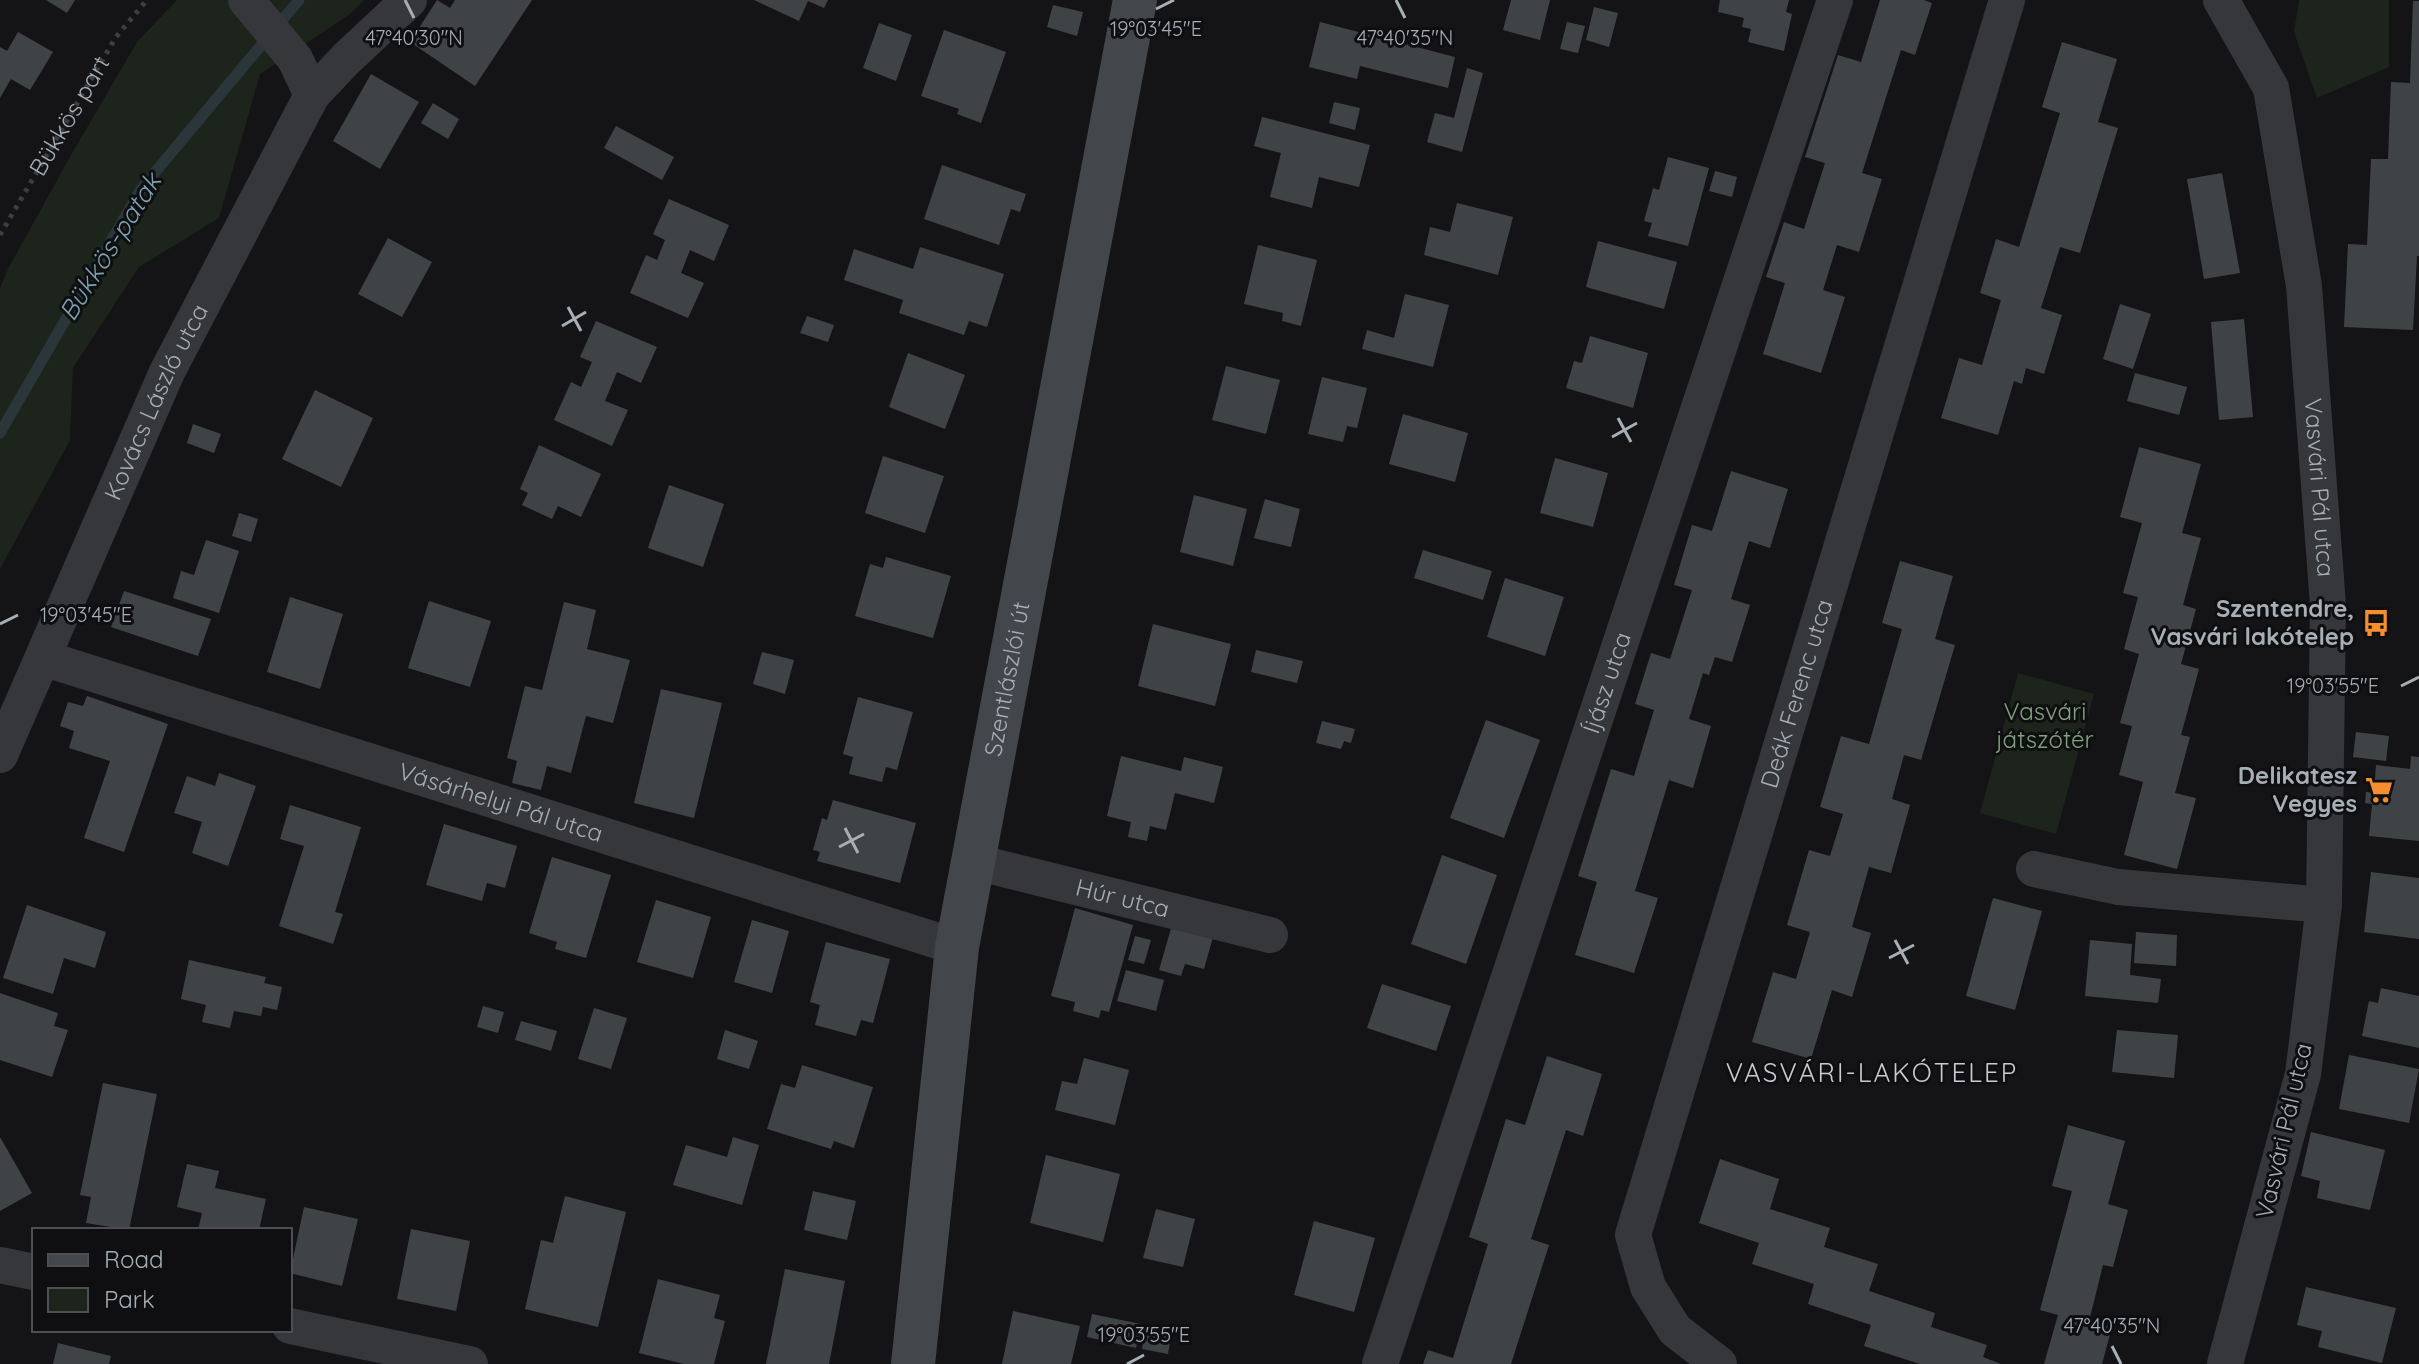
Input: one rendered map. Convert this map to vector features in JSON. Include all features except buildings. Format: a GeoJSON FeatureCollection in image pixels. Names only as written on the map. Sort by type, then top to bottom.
{"type":"FeatureCollection","features":[{"type":"Feature","properties":{"kind":"main road","name":"Szentlászlói út"},"geometry":{"type":"LineString","coordinates":[[913,1364],[957,947],[1135,0]]}},
{"type":"Feature","properties":{"kind":"street"},"geometry":{"type":"LineString","coordinates":[[246,0],[295,59],[312,95],[409,0]]}},
{"type":"Feature","properties":{"kind":"street","name":"Íjász utca"},"geometry":{"type":"LineString","coordinates":[[1380,1364],[1835,0]]}},
{"type":"Feature","properties":{"kind":"street","name":"Deák Ferenc utca"},"geometry":{"type":"LineString","coordinates":[[1719,1364],[1675,1330],[1648,1287],[1633,1235],[2007,0]]}},
{"type":"Feature","properties":{"kind":"street","name":"Vasvári Pál utca"},"geometry":{"type":"LineString","coordinates":[[2221,0],[2271,88],[2304,286],[2328,605],[2324,905],[2303,1074],[2225,1364]]}},
{"type":"Feature","properties":{"kind":"street","name":"Kovács László utca"},"geometry":{"type":"LineString","coordinates":[[0,755],[167,372],[312,95]]}},
{"type":"Feature","properties":{"kind":"street","name":"Vásárhelyi Pál utca"},"geometry":{"type":"LineString","coordinates":[[43,658],[957,947]]}},
{"type":"Feature","properties":{"kind":"street","name":"Húr utca"},"geometry":{"type":"LineString","coordinates":[[975,862],[1270,935]]}},
{"type":"Feature","properties":{"kind":"street"},"geometry":{"type":"LineString","coordinates":[[2034,869],[2118,887],[2324,905]]}},
{"type":"Feature","properties":{"kind":"street"},"geometry":{"type":"LineString","coordinates":[[0,1265],[32,1272]]}},
{"type":"Feature","properties":{"kind":"street"},"geometry":{"type":"LineString","coordinates":[[292,1326],[470,1364]]}},
{"type":"Feature","properties":{"kind":"path","name":"Bükkös part"},"geometry":{"type":"LineString","coordinates":[[0,235],[116,37],[147,0]]}},
{"type":"Feature","properties":{"kind":"green space"},"geometry":{"type":"Polygon","coordinates":[[[177,0],[364,0],[350,14],[260,74],[219,218],[139,267],[73,368],[70,440],[0,569],[0,288],[71,155],[137,42],[177,0]]]}},
{"type":"Feature","properties":{"kind":"green space"},"geometry":{"type":"Polygon","coordinates":[[[2299,0],[2389,0],[2389,67],[2317,98],[2294,32],[2299,0]]]}},
{"type":"Feature","properties":{"kind":"green space","name":"Vasvári játszótér"},"geometry":{"type":"Polygon","coordinates":[[[2018,673],[2094,694],[2056,834],[1980,813],[2018,673]]]}},
{"type":"Feature","properties":{"kind":"waterway","name":"Bükkös-patak"},"geometry":{"type":"LineString","coordinates":[[0,433],[141,189],[299,0]]}},
{"type":"Feature","properties":{"kind":"place","name":"Szentendre, Vasvári lakótelep"},"geometry":{"type":"Point","coordinates":[2376,623]}},
{"type":"Feature","properties":{"kind":"place","name":"Delikatesz Vegyes"},"geometry":{"type":"Point","coordinates":[2379,790]}},
{"type":"Feature","properties":{"kind":"district","name":"VASVÁRI-LAKÓTELEP"},"geometry":{"type":"Point","coordinates":[1872,1073]}}]}
